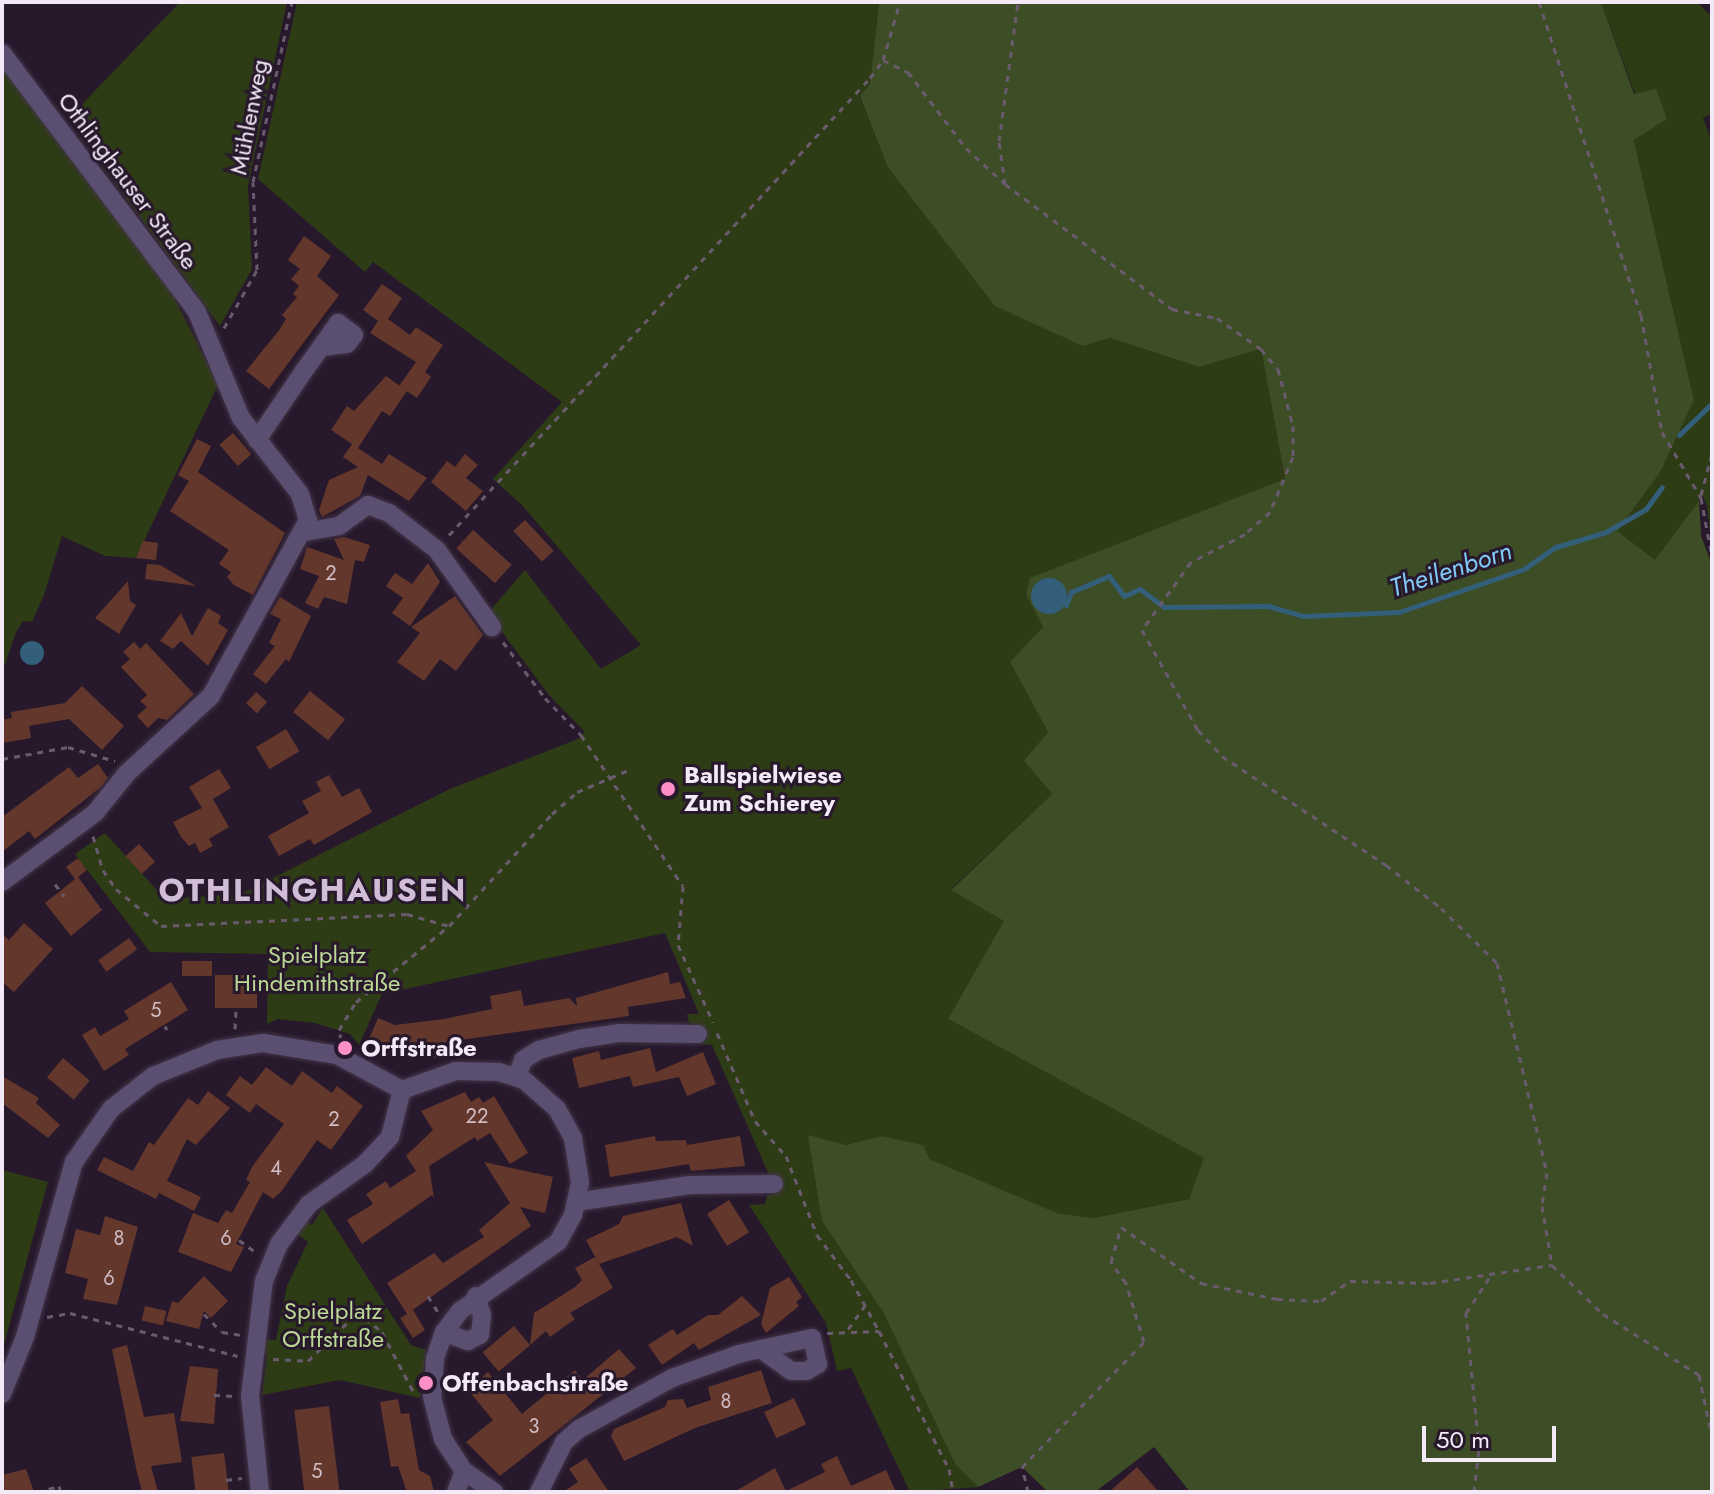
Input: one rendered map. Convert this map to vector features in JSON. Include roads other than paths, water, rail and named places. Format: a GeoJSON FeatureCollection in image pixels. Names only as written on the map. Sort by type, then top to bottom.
{"type":"FeatureCollection","features":[{"type":"Feature","properties":{"kind":"street","name":"Othlinghauser Straße"},"geometry":{"type":"LineString","coordinates":[[2,53],[158,259],[212,340],[241,418],[307,507],[305,532]]}},
{"type":"Feature","properties":{"kind":"street"},"geometry":{"type":"LineString","coordinates":[[257,440],[321,347]]}},
{"type":"Feature","properties":{"kind":"street"},"geometry":{"type":"LineString","coordinates":[[2,882],[112,798],[127,773],[211,696],[305,532],[339,526],[361,507],[375,506],[416,529],[437,550],[492,627]]}},
{"type":"Feature","properties":{"kind":"street"},"geometry":{"type":"LineString","coordinates":[[517,1076],[523,1060],[556,1044],[679,1025],[698,1034]]}},
{"type":"Feature","properties":{"kind":"street"},"geometry":{"type":"LineString","coordinates":[[2,1394],[32,1313],[74,1162],[111,1109],[153,1076],[217,1050],[263,1043],[335,1055],[402,1090],[456,1071],[517,1076],[557,1109],[573,1138],[580,1182],[566,1228],[546,1254],[476,1296],[444,1332],[432,1371],[432,1397],[443,1439],[464,1471],[494,1492]]}},
{"type":"Feature","properties":{"kind":"street"},"geometry":{"type":"LineString","coordinates":[[260,1492],[250,1410],[258,1358],[259,1296],[279,1244],[309,1204],[383,1146],[394,1129],[402,1090]]}},
{"type":"Feature","properties":{"kind":"street"},"geometry":{"type":"LineString","coordinates":[[576,1202],[690,1185],[774,1184]]}},
{"type":"Feature","properties":{"kind":"street"},"geometry":{"type":"LineString","coordinates":[[444,1332],[468,1341],[480,1335],[476,1296]]}},
{"type":"Feature","properties":{"kind":"street"},"geometry":{"type":"LineString","coordinates":[[539,1492],[564,1442],[594,1419],[672,1378],[761,1349]]}},
{"type":"Feature","properties":{"kind":"street"},"geometry":{"type":"LineString","coordinates":[[456,1492],[464,1471]]}},
{"type":"Feature","properties":{"kind":"water"},"geometry":{"type":"Polygon","coordinates":[[[1049,578],[1062,583],[1067,596],[1062,609],[1049,614],[1036,609],[1031,596],[1036,583],[1049,578]]]}},
{"type":"Feature","properties":{"kind":"water"},"geometry":{"type":"Polygon","coordinates":[[[32,641],[40,645],[44,653],[40,661],[32,665],[24,661],[20,653],[24,645],[32,641]]]}},
{"type":"Feature","properties":{"kind":"waterway","name":"Theilenborn"},"geometry":{"type":"LineString","coordinates":[[1679,435],[1709,406]]}},
{"type":"Feature","properties":{"kind":"waterway","name":"Theilenborn"},"geometry":{"type":"LineString","coordinates":[[1066,605],[1071,592],[1109,576],[1124,596],[1140,589],[1164,607],[1268,606],[1304,616],[1399,612],[1524,569],[1556,547],[1606,532],[1646,509],[1662,487]]}},
{"type":"Feature","properties":{"kind":"place","name":"Ballspielwiese Zum Schierey"},"geometry":{"type":"Point","coordinates":[668,789]}},
{"type":"Feature","properties":{"kind":"place","name":"Orffstraße"},"geometry":{"type":"Point","coordinates":[345,1048]}},
{"type":"Feature","properties":{"kind":"place","name":"Offenbachstraße"},"geometry":{"type":"Point","coordinates":[426,1383]}},
{"type":"Feature","properties":{"kind":"district","name":"OTHLINGHAUSEN"},"geometry":{"type":"Point","coordinates":[313,890]}},
{"type":"Feature","properties":{"kind":"park label","name":"Spielplatz Hindemithstraße"},"geometry":{"type":"Point","coordinates":[317,969]}},
{"type":"Feature","properties":{"kind":"park label","name":"Spielplatz Orffstraße"},"geometry":{"type":"Point","coordinates":[333,1325]}}]}
